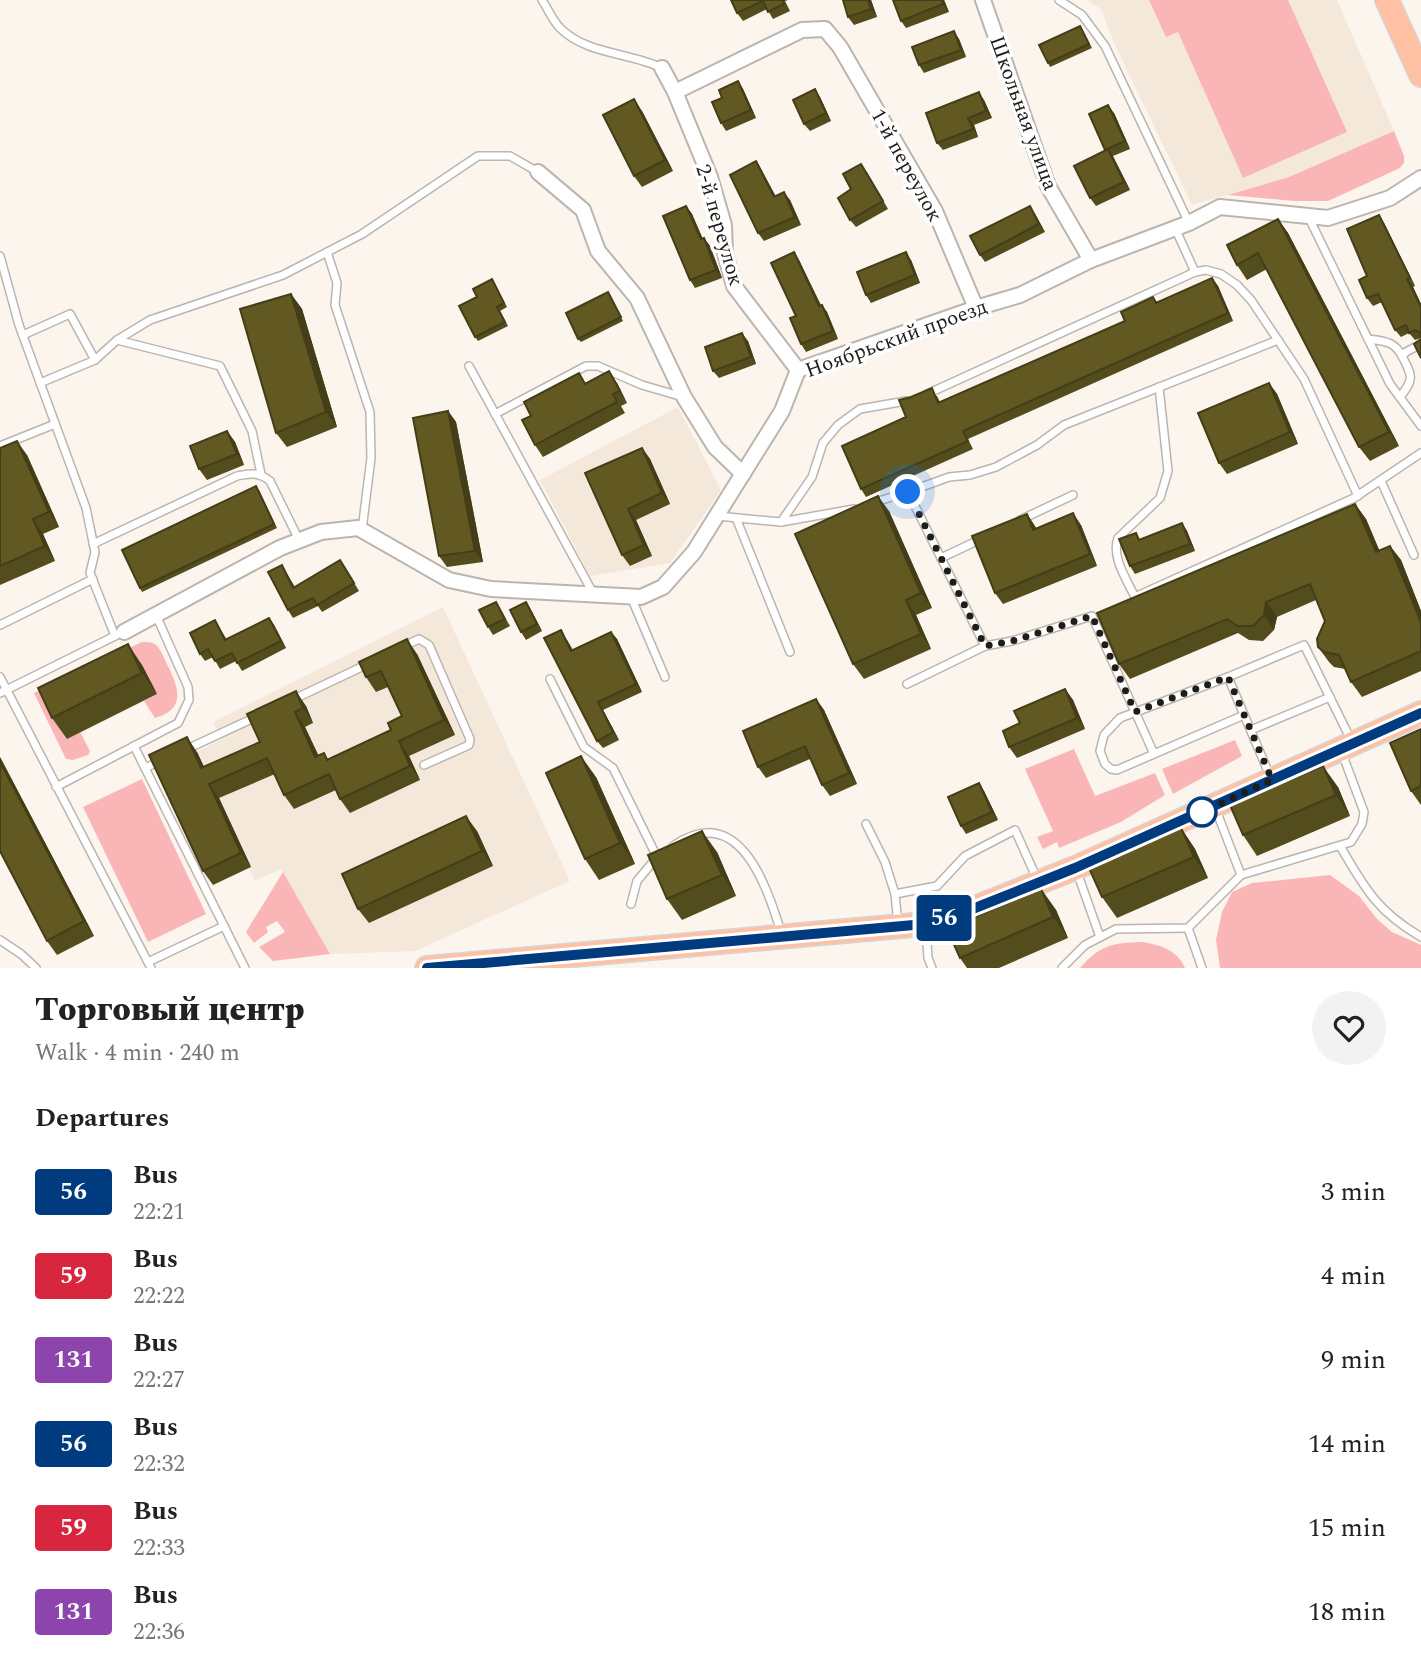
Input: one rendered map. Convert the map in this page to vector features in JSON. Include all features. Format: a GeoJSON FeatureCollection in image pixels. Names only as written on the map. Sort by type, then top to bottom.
{"type":"FeatureCollection","features":[{"type":"Feature","properties":{"kind":"main road"},"geometry":{"type":"LineString","coordinates":[[1387,0],[1421,75]]}},
{"type":"Feature","properties":{"kind":"main road"},"geometry":{"type":"LineString","coordinates":[[427,968],[614,960],[782,936],[925,924],[965,912],[1075,868],[1421,713]]}},
{"type":"Feature","properties":{"kind":"street","name":"Школьная улица"},"geometry":{"type":"LineString","coordinates":[[988,1],[1048,186],[1091,260]]}},
{"type":"Feature","properties":{"kind":"street","name":"1-й переулок"},"geometry":{"type":"LineString","coordinates":[[675,92],[802,30],[825,29],[841,47],[935,211],[976,308]]}},
{"type":"Feature","properties":{"kind":"street","name":"2-й переулок"},"geometry":{"type":"LineString","coordinates":[[662,68],[675,92],[709,177],[724,225],[725,253],[734,286],[799,370]]}},
{"type":"Feature","properties":{"kind":"street"},"geometry":{"type":"LineString","coordinates":[[538,172],[583,210],[598,251],[637,298],[684,397],[715,447],[743,474]]}},
{"type":"Feature","properties":{"kind":"street","name":"Ноябрьский проезд"},"geometry":{"type":"LineString","coordinates":[[361,530],[449,580],[491,589],[641,597],[663,587],[694,552],[782,411],[799,370],[1020,295],[1091,260],[1182,225],[1220,207],[1328,218],[1390,198],[1421,178]]}},
{"type":"Feature","properties":{"kind":"street"},"geometry":{"type":"LineString","coordinates":[[120,634],[299,540],[321,532],[358,528],[361,530]]}},
{"type":"Feature","properties":{"kind":"lane"},"geometry":{"type":"LineString","coordinates":[[542,0],[559,28],[581,42],[604,51],[648,61],[662,68]]}},
{"type":"Feature","properties":{"kind":"lane"},"geometry":{"type":"LineString","coordinates":[[1059,0],[1082,15],[1105,46],[1182,225],[1195,272]]}},
{"type":"Feature","properties":{"kind":"lane"},"geometry":{"type":"LineString","coordinates":[[40,383],[95,360],[117,340],[150,320],[282,275],[362,234],[478,156],[510,156],[538,172]]}},
{"type":"Feature","properties":{"kind":"lane"},"geometry":{"type":"LineString","coordinates":[[1308,216],[1390,384],[1421,426]]}},
{"type":"Feature","properties":{"kind":"lane"},"geometry":{"type":"LineString","coordinates":[[327,252],[337,283],[335,305],[370,412],[372,458],[361,530]]}},
{"type":"Feature","properties":{"kind":"lane"},"geometry":{"type":"LineString","coordinates":[[0,256],[23,335],[86,509],[95,552],[90,573],[120,634],[3,692]]}},
{"type":"Feature","properties":{"kind":"lane"},"geometry":{"type":"LineString","coordinates":[[781,522],[812,477],[823,443],[838,425],[860,409],[889,402],[914,400],[1195,272],[1206,271],[1221,274],[1237,285],[1251,300],[1304,379],[1358,496]]}},
{"type":"Feature","properties":{"kind":"lane"},"geometry":{"type":"LineString","coordinates":[[23,335],[70,314],[95,360]]}},
{"type":"Feature","properties":{"kind":"lane"},"geometry":{"type":"LineString","coordinates":[[1368,339],[1389,341],[1397,346],[1412,375],[1410,384],[1400,397]]}},
{"type":"Feature","properties":{"kind":"lane"},"geometry":{"type":"LineString","coordinates":[[117,340],[220,366],[252,431],[261,474]]}},
{"type":"Feature","properties":{"kind":"lane"},"geometry":{"type":"LineString","coordinates":[[717,516],[781,522],[839,513],[949,477],[970,475],[996,467],[1037,445],[1065,425],[1278,340]]}},
{"type":"Feature","properties":{"kind":"lane"},"geometry":{"type":"LineString","coordinates":[[1402,356],[1421,344]]}},
{"type":"Feature","properties":{"kind":"lane"},"geometry":{"type":"LineString","coordinates":[[469,366],[593,594]]}},
{"type":"Feature","properties":{"kind":"lane"},"geometry":{"type":"LineString","coordinates":[[495,414],[586,366],[598,366],[642,385],[684,397]]}},
{"type":"Feature","properties":{"kind":"lane"},"geometry":{"type":"LineString","coordinates":[[1135,597],[1117,555],[1116,544],[1118,538],[1160,498],[1168,471],[1159,387]]}},
{"type":"Feature","properties":{"kind":"lane"},"geometry":{"type":"LineString","coordinates":[[0,446],[55,424]]}},
{"type":"Feature","properties":{"kind":"lane"},"geometry":{"type":"LineString","coordinates":[[1124,602],[1358,496],[1421,453]]}},
{"type":"Feature","properties":{"kind":"lane"},"geometry":{"type":"LineString","coordinates":[[93,544],[237,475],[261,474],[270,481],[299,540]]}},
{"type":"Feature","properties":{"kind":"lane"},"geometry":{"type":"LineString","coordinates":[[1381,481],[1414,555]]}},
{"type":"Feature","properties":{"kind":"lane"},"geometry":{"type":"LineString","coordinates":[[908,492],[985,646]]}},
{"type":"Feature","properties":{"kind":"lane"},"geometry":{"type":"LineString","coordinates":[[1013,524],[1073,495]]}},
{"type":"Feature","properties":{"kind":"lane"},"geometry":{"type":"LineString","coordinates":[[736,518],[790,652]]}},
{"type":"Feature","properties":{"kind":"lane"},"geometry":{"type":"LineString","coordinates":[[941,558],[989,535]]}},
{"type":"Feature","properties":{"kind":"lane"},"geometry":{"type":"LineString","coordinates":[[0,625],[93,579]]}},
{"type":"Feature","properties":{"kind":"lane"},"geometry":{"type":"LineString","coordinates":[[631,597],[665,677]]}},
{"type":"Feature","properties":{"kind":"lane"},"geometry":{"type":"LineString","coordinates":[[907,684],[985,646],[1012,641],[1103,611]]}},
{"type":"Feature","properties":{"kind":"lane"},"geometry":{"type":"LineString","coordinates":[[56,787],[178,723],[189,700],[188,687],[156,615]]}},
{"type":"Feature","properties":{"kind":"lane"},"geometry":{"type":"LineString","coordinates":[[1092,616],[1154,754]]}},
{"type":"Feature","properties":{"kind":"lane"},"geometry":{"type":"LineString","coordinates":[[394,651],[419,639],[429,645],[470,739],[468,745],[424,765]]}},
{"type":"Feature","properties":{"kind":"lane"},"geometry":{"type":"LineString","coordinates":[[1062,968],[1085,945],[1115,929],[1188,929],[1241,875],[1351,842],[1362,824],[1364,812],[1347,746],[1330,697],[1304,645],[1120,718],[1104,735],[1100,751],[1105,764],[1117,770],[1244,715]]}},
{"type":"Feature","properties":{"kind":"lane"},"geometry":{"type":"LineString","coordinates":[[282,705],[382,657]]}},
{"type":"Feature","properties":{"kind":"lane"},"geometry":{"type":"LineString","coordinates":[[0,677],[3,692],[149,965],[224,926]]}},
{"type":"Feature","properties":{"kind":"lane"},"geometry":{"type":"LineString","coordinates":[[1228,677],[1272,780]]}},
{"type":"Feature","properties":{"kind":"lane"},"geometry":{"type":"LineString","coordinates":[[550,679],[584,747],[613,768],[657,856]]}},
{"type":"Feature","properties":{"kind":"lane"},"geometry":{"type":"LineString","coordinates":[[1251,730],[1330,697]]}},
{"type":"Feature","properties":{"kind":"lane"},"geometry":{"type":"LineString","coordinates":[[182,751],[269,710]]}},
{"type":"Feature","properties":{"kind":"lane"},"geometry":{"type":"LineString","coordinates":[[134,746],[245,968]]}},
{"type":"Feature","properties":{"kind":"lane"},"geometry":{"type":"LineString","coordinates":[[145,768],[170,757]]}},
{"type":"Feature","properties":{"kind":"lane"},"geometry":{"type":"LineString","coordinates":[[1214,806],[1241,875]]}},
{"type":"Feature","properties":{"kind":"lane"},"geometry":{"type":"LineString","coordinates":[[866,824],[885,862],[895,894],[898,926]]}},
{"type":"Feature","properties":{"kind":"lane"},"geometry":{"type":"LineString","coordinates":[[895,894],[937,886],[965,856],[1015,831],[1038,883]]}},
{"type":"Feature","properties":{"kind":"lane"},"geometry":{"type":"LineString","coordinates":[[631,904],[637,881],[657,856],[684,838],[709,832],[727,837],[744,852],[758,871],[770,896],[782,936]]}},
{"type":"Feature","properties":{"kind":"lane"},"geometry":{"type":"LineString","coordinates":[[1340,846],[1367,893],[1397,923],[1421,937]]}},
{"type":"Feature","properties":{"kind":"lane"},"geometry":{"type":"LineString","coordinates":[[1075,868],[1100,937]]}},
{"type":"Feature","properties":{"kind":"lane"},"geometry":{"type":"LineString","coordinates":[[925,924],[928,958],[932,968]]}},
{"type":"Feature","properties":{"kind":"lane"},"geometry":{"type":"LineString","coordinates":[[1188,929],[1202,968]]}},
{"type":"Feature","properties":{"kind":"lane"},"geometry":{"type":"LineString","coordinates":[[0,940],[22,954],[36,968]]}},
{"type":"Feature","properties":{"kind":"shaded area"},"geometry":{"type":"Polygon","coordinates":[[[1087,0],[1337,0],[1394,131],[1289,177],[1192,205],[1114,43],[1101,9],[1087,0]]]}},
{"type":"Feature","properties":{"kind":"shaded area"},"geometry":{"type":"Polygon","coordinates":[[[1149,0],[1288,0],[1347,132],[1243,178],[1178,32],[1166,37],[1149,0]]]}},
{"type":"Feature","properties":{"kind":"shaded area"},"geometry":{"type":"Polygon","coordinates":[[[1394,131],[1404,156],[1404,163],[1400,168],[1328,201],[1228,195],[1289,177],[1394,131]]]}},
{"type":"Feature","properties":{"kind":"shaded area"},"geometry":{"type":"Polygon","coordinates":[[[678,407],[721,490],[670,563],[590,576],[540,480],[678,407]]]}},
{"type":"Feature","properties":{"kind":"shaded area"},"geometry":{"type":"Polygon","coordinates":[[[443,607],[570,881],[415,951],[330,954],[281,869],[255,881],[197,752],[222,739],[213,722],[443,607]]]}},
{"type":"Feature","properties":{"kind":"shaded area"},"geometry":{"type":"Polygon","coordinates":[[[142,642],[153,643],[162,653],[175,682],[176,704],[172,710],[155,718],[144,701],[157,694],[142,665],[67,738],[80,732],[90,751],[88,755],[73,760],[66,759],[34,693],[142,642]]]}},
{"type":"Feature","properties":{"kind":"shaded area"},"geometry":{"type":"Polygon","coordinates":[[[1235,740],[1242,756],[1173,794],[1162,769],[1235,740]]]}},
{"type":"Feature","properties":{"kind":"shaded area"},"geometry":{"type":"Polygon","coordinates":[[[1074,749],[1095,796],[1155,773],[1165,795],[1121,822],[1059,848],[1057,842],[1043,849],[1037,837],[1053,831],[1025,769],[1074,749]]]}},
{"type":"Feature","properties":{"kind":"shaded area"},"geometry":{"type":"Polygon","coordinates":[[[142,779],[206,914],[148,942],[83,807],[142,779]]]}},
{"type":"Feature","properties":{"kind":"shaded area"},"geometry":{"type":"Polygon","coordinates":[[[283,872],[330,954],[273,961],[259,947],[285,932],[277,921],[266,927],[268,932],[254,943],[246,932],[283,872]]]}},
{"type":"Feature","properties":{"kind":"shaded area"},"geometry":{"type":"Polygon","coordinates":[[[1330,875],[1359,896],[1377,919],[1392,932],[1421,945],[1421,968],[1220,968],[1216,940],[1222,912],[1232,892],[1252,883],[1330,875]]]}},
{"type":"Feature","properties":{"kind":"shaded area"},"geometry":{"type":"Polygon","coordinates":[[[1142,942],[1168,949],[1178,957],[1185,968],[1080,968],[1094,954],[1107,947],[1142,942]]]}},
{"type":"Feature","properties":{"kind":"building"},"geometry":{"type":"Polygon","coordinates":[[[731,0],[783,0],[784,4],[768,12],[763,1],[737,13],[731,0]]]}},
{"type":"Feature","properties":{"kind":"building"},"geometry":{"type":"Polygon","coordinates":[[[843,0],[868,0],[871,9],[848,17],[843,0]]]}},
{"type":"Feature","properties":{"kind":"building"},"geometry":{"type":"Polygon","coordinates":[[[893,0],[942,0],[943,4],[901,21],[893,0]]]}},
{"type":"Feature","properties":{"kind":"building"},"geometry":{"type":"Polygon","coordinates":[[[1080,26],[1089,44],[1048,63],[1039,45],[1080,26]]]}},
{"type":"Feature","properties":{"kind":"building"},"geometry":{"type":"Polygon","coordinates":[[[954,31],[961,50],[919,65],[912,47],[954,31]]]}},
{"type":"Feature","properties":{"kind":"building"},"geometry":{"type":"Polygon","coordinates":[[[738,81],[751,110],[721,123],[712,102],[722,98],[719,90],[738,81]]]}},
{"type":"Feature","properties":{"kind":"building"},"geometry":{"type":"Polygon","coordinates":[[[815,89],[826,113],[804,124],[793,100],[815,89]]]}},
{"type":"Feature","properties":{"kind":"building"},"geometry":{"type":"Polygon","coordinates":[[[979,92],[986,111],[968,118],[973,129],[937,143],[926,113],[979,92]]]}},
{"type":"Feature","properties":{"kind":"building"},"geometry":{"type":"Polygon","coordinates":[[[634,99],[665,160],[634,176],[603,115],[634,99]]]}},
{"type":"Feature","properties":{"kind":"building"},"geometry":{"type":"Polygon","coordinates":[[[1108,105],[1125,141],[1105,150],[1089,114],[1108,105]]]}},
{"type":"Feature","properties":{"kind":"building"},"geometry":{"type":"Polygon","coordinates":[[[1108,149],[1124,182],[1090,198],[1074,166],[1108,149]]]}},
{"type":"Feature","properties":{"kind":"building"},"geometry":{"type":"Polygon","coordinates":[[[756,161],[774,197],[784,192],[795,217],[758,233],[730,175],[756,161]]]}},
{"type":"Feature","properties":{"kind":"building"},"geometry":{"type":"Polygon","coordinates":[[[861,164],[883,201],[850,220],[838,198],[851,189],[843,174],[861,164]]]}},
{"type":"Feature","properties":{"kind":"building"},"geometry":{"type":"Polygon","coordinates":[[[686,206],[701,239],[704,238],[716,270],[690,280],[663,216],[686,206]]]}},
{"type":"Feature","properties":{"kind":"building"},"geometry":{"type":"Polygon","coordinates":[[[1030,206],[1039,224],[980,255],[970,236],[1030,206]]]}},
{"type":"Feature","properties":{"kind":"building"},"geometry":{"type":"Polygon","coordinates":[[[1379,215],[1421,307],[1421,333],[1415,330],[1409,333],[1406,325],[1395,330],[1378,294],[1367,298],[1359,280],[1367,276],[1347,229],[1379,215]]]}},
{"type":"Feature","properties":{"kind":"building"},"geometry":{"type":"Polygon","coordinates":[[[1278,219],[1389,432],[1359,447],[1258,253],[1237,265],[1227,245],[1278,219]]]}},
{"type":"Feature","properties":{"kind":"building"},"geometry":{"type":"Polygon","coordinates":[[[794,252],[833,331],[801,344],[790,318],[796,316],[771,263],[794,252]]]}},
{"type":"Feature","properties":{"kind":"building"},"geometry":{"type":"Polygon","coordinates":[[[906,252],[915,275],[866,295],[857,272],[906,252]]]}},
{"type":"Feature","properties":{"kind":"building"},"geometry":{"type":"Polygon","coordinates":[[[1212,278],[1228,313],[963,431],[968,441],[861,489],[842,446],[906,417],[899,400],[932,388],[938,403],[1125,321],[1121,312],[1153,297],[1156,303],[1212,278]]]}},
{"type":"Feature","properties":{"kind":"building"},"geometry":{"type":"Polygon","coordinates":[[[492,279],[504,303],[497,307],[505,322],[475,337],[459,306],[477,297],[473,289],[492,279]]]}},
{"type":"Feature","properties":{"kind":"building"},"geometry":{"type":"Polygon","coordinates":[[[608,292],[621,317],[578,339],[566,313],[608,292]]]}},
{"type":"Feature","properties":{"kind":"building"},"geometry":{"type":"Polygon","coordinates":[[[291,294],[326,412],[276,433],[240,309],[291,294]]]}},
{"type":"Feature","properties":{"kind":"building"},"geometry":{"type":"Polygon","coordinates":[[[742,333],[751,357],[713,371],[705,347],[742,333]]]}},
{"type":"Feature","properties":{"kind":"building"},"geometry":{"type":"Polygon","coordinates":[[[1421,339],[1421,358],[1414,344],[1421,339]]]}},
{"type":"Feature","properties":{"kind":"building"},"geometry":{"type":"Polygon","coordinates":[[[609,371],[620,391],[613,394],[617,402],[535,445],[522,420],[531,416],[524,402],[579,373],[585,384],[609,371]]]}},
{"type":"Feature","properties":{"kind":"building"},"geometry":{"type":"Polygon","coordinates":[[[1269,383],[1290,432],[1219,463],[1198,413],[1269,383]]]}},
{"type":"Feature","properties":{"kind":"building"},"geometry":{"type":"Polygon","coordinates":[[[448,411],[475,551],[439,556],[413,418],[448,411]]]}},
{"type":"Feature","properties":{"kind":"building"},"geometry":{"type":"Polygon","coordinates":[[[227,431],[237,454],[199,469],[190,446],[227,431]]]}},
{"type":"Feature","properties":{"kind":"building"},"geometry":{"type":"Polygon","coordinates":[[[17,441],[49,512],[33,519],[45,546],[0,566],[0,448],[17,441]]]}},
{"type":"Feature","properties":{"kind":"building"},"geometry":{"type":"Polygon","coordinates":[[[642,448],[662,493],[628,509],[644,545],[622,555],[585,473],[642,448]]]}},
{"type":"Feature","properties":{"kind":"building"},"geometry":{"type":"Polygon","coordinates":[[[256,486],[274,524],[140,588],[122,550],[256,486]]]}},
{"type":"Feature","properties":{"kind":"building"},"geometry":{"type":"Polygon","coordinates":[[[878,496],[921,593],[906,600],[921,634],[853,664],[795,534],[878,496]]]}},
{"type":"Feature","properties":{"kind":"building"},"geometry":{"type":"Polygon","coordinates":[[[1355,504],[1376,552],[1390,546],[1421,622],[1421,651],[1351,682],[1339,655],[1324,652],[1318,647],[1317,639],[1325,621],[1310,584],[1266,602],[1264,615],[1253,626],[1238,626],[1227,619],[1119,664],[1097,613],[1355,504]]]}},
{"type":"Feature","properties":{"kind":"building"},"geometry":{"type":"Polygon","coordinates":[[[1073,513],[1090,554],[995,593],[972,536],[1027,514],[1033,530],[1073,513]]]}},
{"type":"Feature","properties":{"kind":"building"},"geometry":{"type":"Polygon","coordinates":[[[1182,523],[1190,544],[1130,566],[1119,539],[1136,533],[1139,540],[1182,523]]]}},
{"type":"Feature","properties":{"kind":"building"},"geometry":{"type":"Polygon","coordinates":[[[340,560],[354,583],[317,605],[313,598],[288,610],[268,572],[282,565],[293,588],[340,560]]]}},
{"type":"Feature","properties":{"kind":"building"},"geometry":{"type":"Polygon","coordinates":[[[496,602],[505,619],[488,627],[479,610],[496,602]]]}},
{"type":"Feature","properties":{"kind":"building"},"geometry":{"type":"Polygon","coordinates":[[[526,602],[537,624],[521,632],[510,610],[526,602]]]}},
{"type":"Feature","properties":{"kind":"building"},"geometry":{"type":"Polygon","coordinates":[[[269,618],[281,641],[237,663],[232,653],[215,661],[208,649],[200,654],[190,633],[215,620],[225,640],[269,618]]]}},
{"type":"Feature","properties":{"kind":"building"},"geometry":{"type":"Polygon","coordinates":[[[561,630],[571,651],[611,632],[636,684],[598,702],[613,732],[597,741],[544,638],[561,630]]]}},
{"type":"Feature","properties":{"kind":"building"},"geometry":{"type":"Polygon","coordinates":[[[407,639],[444,720],[399,741],[410,766],[340,799],[329,774],[284,795],[267,758],[209,784],[241,853],[203,871],[149,755],[187,737],[201,768],[260,742],[247,714],[296,691],[303,708],[295,712],[315,757],[324,753],[327,760],[391,730],[388,723],[402,716],[381,671],[366,677],[359,662],[407,639]]]}},
{"type":"Feature","properties":{"kind":"building"},"geometry":{"type":"Polygon","coordinates":[[[128,644],[142,673],[52,718],[38,688],[128,644]]]}},
{"type":"Feature","properties":{"kind":"building"},"geometry":{"type":"Polygon","coordinates":[[[1065,689],[1077,718],[1009,747],[1003,731],[1020,723],[1014,711],[1065,689]]]}},
{"type":"Feature","properties":{"kind":"building"},"geometry":{"type":"Polygon","coordinates":[[[816,699],[849,773],[822,785],[805,746],[758,767],[743,731],[816,699]]]}},
{"type":"Feature","properties":{"kind":"building"},"geometry":{"type":"Polygon","coordinates":[[[1421,729],[1421,786],[1411,791],[1390,743],[1421,729]]]}},
{"type":"Feature","properties":{"kind":"building"},"geometry":{"type":"Polygon","coordinates":[[[581,756],[620,843],[585,859],[546,773],[581,756]]]}},
{"type":"Feature","properties":{"kind":"building"},"geometry":{"type":"Polygon","coordinates":[[[0,762],[84,921],[47,941],[0,851],[0,762]]]}},
{"type":"Feature","properties":{"kind":"building"},"geometry":{"type":"Polygon","coordinates":[[[1323,766],[1336,795],[1243,835],[1230,805],[1323,766]]]}},
{"type":"Feature","properties":{"kind":"building"},"geometry":{"type":"Polygon","coordinates":[[[979,783],[992,812],[961,826],[948,797],[979,783]]]}},
{"type":"Feature","properties":{"kind":"building"},"geometry":{"type":"Polygon","coordinates":[[[466,816],[482,851],[358,909],[342,874],[466,816]]]}},
{"type":"Feature","properties":{"kind":"building"},"geometry":{"type":"Polygon","coordinates":[[[1181,828],[1194,857],[1102,897],[1089,868],[1181,828]]]}},
{"type":"Feature","properties":{"kind":"building"},"geometry":{"type":"Polygon","coordinates":[[[702,831],[722,875],[667,899],[648,855],[702,831]]]}},
{"type":"Feature","properties":{"kind":"building"},"geometry":{"type":"Polygon","coordinates":[[[1041,889],[1053,917],[960,958],[947,929],[1041,889]]]}},
{"type":"Feature","properties":{"kind":"bus line","name":"56"},"geometry":{"type":"LineString","coordinates":[[427,968],[925,924],[965,912],[1075,868],[1421,713]]}},
{"type":"Feature","properties":{"kind":"route"},"geometry":{"type":"LineString","coordinates":[[908,492],[985,646],[1012,641],[1092,616],[1135,712],[1228,677],[1272,780],[1191,817],[1202,812]]}}]}
